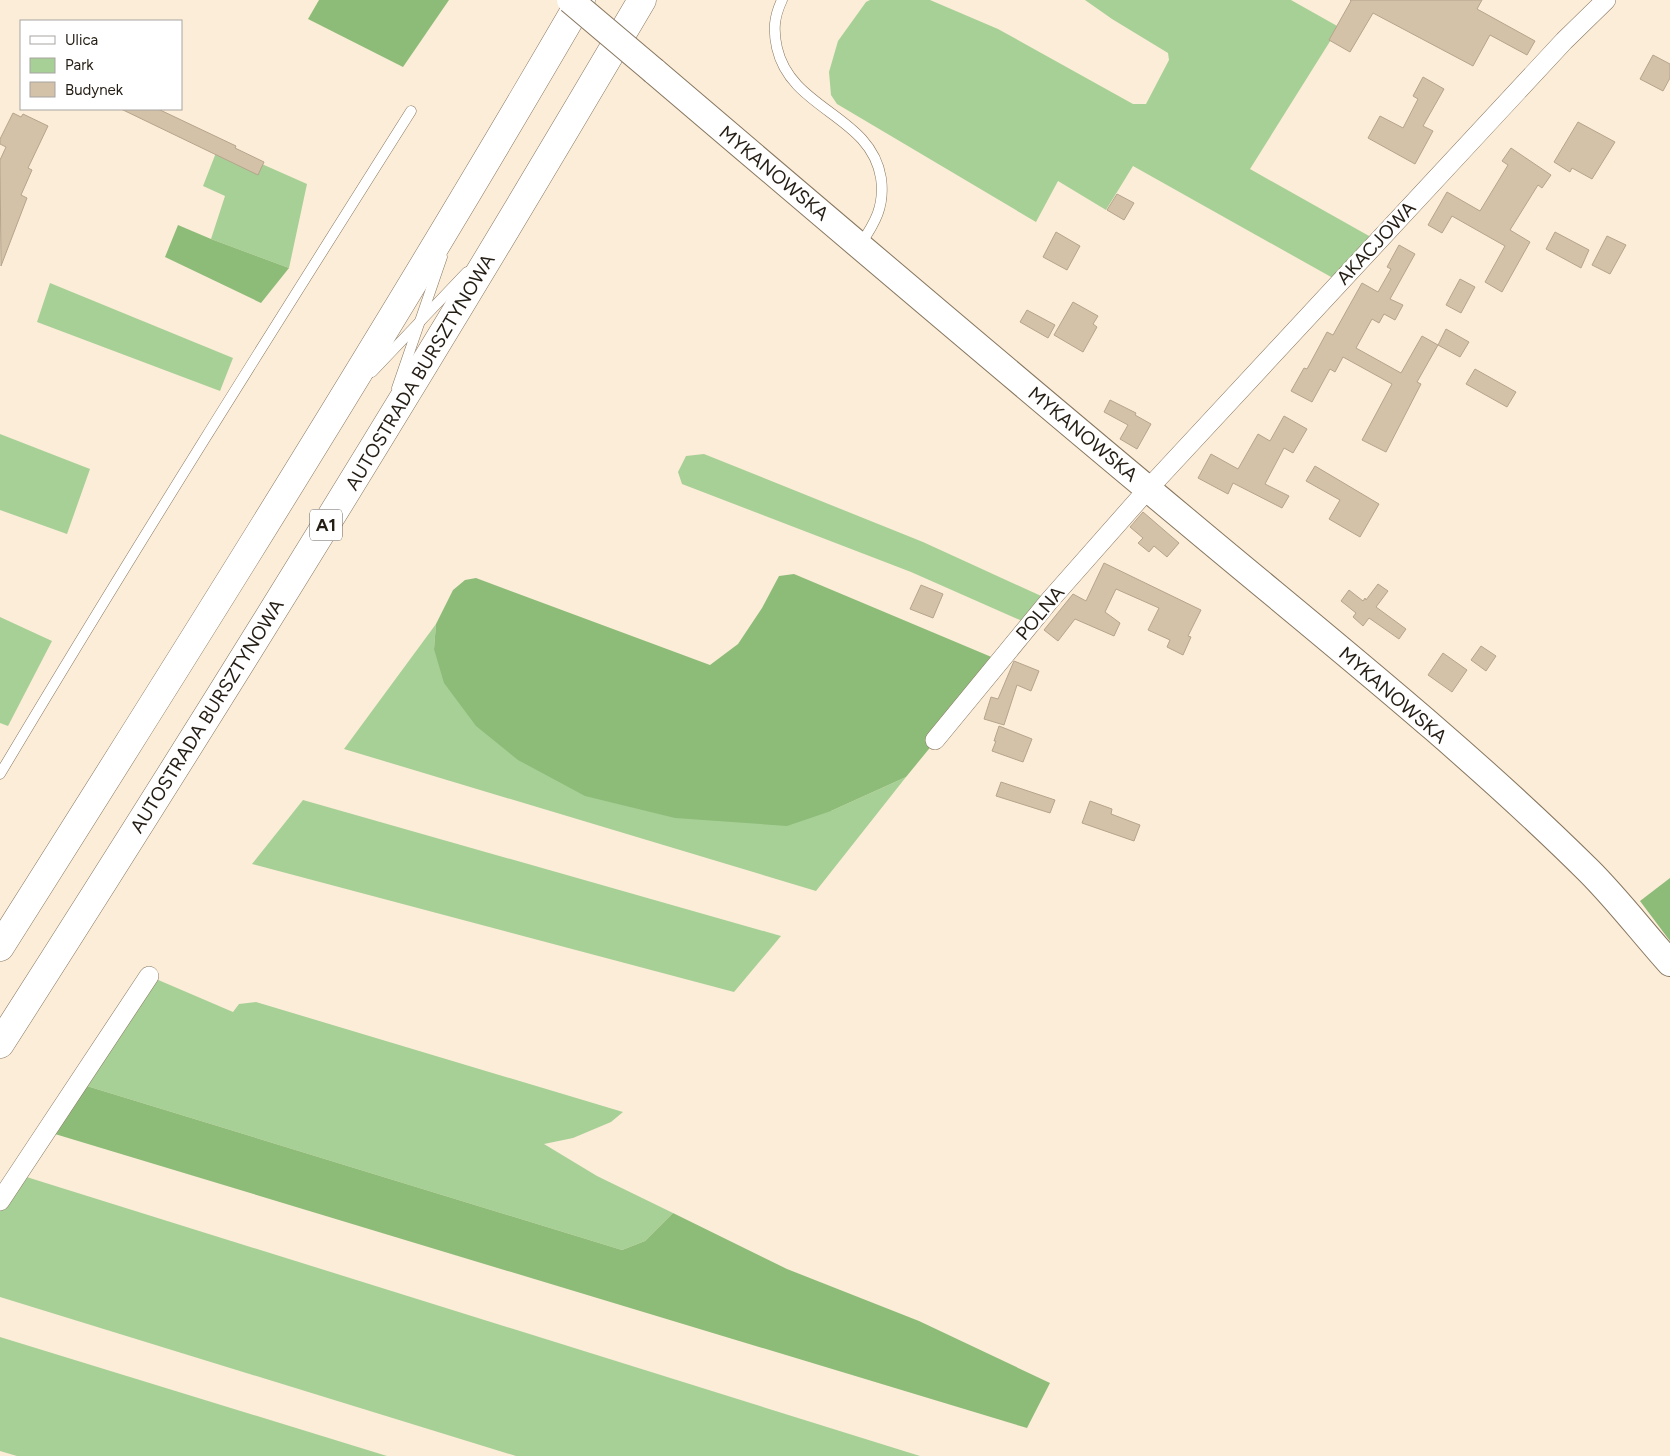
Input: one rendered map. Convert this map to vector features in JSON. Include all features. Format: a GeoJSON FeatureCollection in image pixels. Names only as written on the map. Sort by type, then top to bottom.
{"type":"FeatureCollection","features":[{"type":"Feature","properties":{"kind":"highway"},"geometry":{"type":"LineString","coordinates":[[0,947],[214,607],[335,410],[459,207],[581,0]]}},
{"type":"Feature","properties":{"kind":"highway","name":"AUTOSTRADA BURSZTYNOWA"},"geometry":{"type":"LineString","coordinates":[[0,1044],[171,774],[380,436],[642,0]]}},
{"type":"Feature","properties":{"kind":"main road","name":"MYKANOWSKA"},"geometry":{"type":"LineString","coordinates":[[570,0],[1372,676],[1518,804],[1592,874],[1670,964]]}},
{"type":"Feature","properties":{"kind":"street","name":"AKACJOWA"},"geometry":{"type":"LineString","coordinates":[[1148,489],[1564,41],[1606,0]]}},
{"type":"Feature","properties":{"kind":"street","name":"POLNA"},"geometry":{"type":"LineString","coordinates":[[935,740],[1050,600],[1148,489]]}},
{"type":"Feature","properties":{"kind":"street"},"geometry":{"type":"LineString","coordinates":[[0,1201],[149,976]]}},
{"type":"Feature","properties":{"kind":"lane"},"geometry":{"type":"LineString","coordinates":[[782,0],[775,14],[775,39],[780,61],[790,78],[819,106],[851,128],[866,143],[876,157],[882,185],[882,202],[873,226],[860,245]]}},
{"type":"Feature","properties":{"kind":"lane"},"geometry":{"type":"LineString","coordinates":[[0,774],[74,650],[239,383],[411,111]]}},
{"type":"Feature","properties":{"kind":"lane"},"geometry":{"type":"LineString","coordinates":[[380,436],[459,207]]}},
{"type":"Feature","properties":{"kind":"lane"},"geometry":{"type":"LineString","coordinates":[[335,410],[503,234]]}},
{"type":"Feature","properties":{"kind":"green space"},"geometry":{"type":"Polygon","coordinates":[[[319,0],[449,0],[403,67],[308,19],[319,0]]]}},
{"type":"Feature","properties":{"kind":"green space"},"geometry":{"type":"Polygon","coordinates":[[[870,0],[930,0],[998,29],[1133,104],[1146,104],[1169,60],[1168,53],[1085,0],[1291,0],[1339,27],[1250,169],[1378,241],[1340,282],[1133,166],[1106,210],[1058,181],[1036,222],[837,104],[831,95],[829,72],[838,41],[866,2],[870,0]]]}},
{"type":"Feature","properties":{"kind":"green space"},"geometry":{"type":"Polygon","coordinates":[[[219,145],[307,184],[289,268],[211,239],[225,196],[203,186],[219,145]]]}},
{"type":"Feature","properties":{"kind":"green space"},"geometry":{"type":"Polygon","coordinates":[[[178,225],[289,268],[261,303],[165,257],[178,225]]]}},
{"type":"Feature","properties":{"kind":"green space"},"geometry":{"type":"Polygon","coordinates":[[[50,283],[233,358],[220,391],[37,322],[50,283]]]}},
{"type":"Feature","properties":{"kind":"green space"},"geometry":{"type":"Polygon","coordinates":[[[0,434],[90,469],[67,534],[0,510],[0,434]]]}},
{"type":"Feature","properties":{"kind":"green space"},"geometry":{"type":"Polygon","coordinates":[[[704,454],[923,542],[1050,600],[1029,624],[911,572],[682,484],[678,472],[686,456],[704,454]]]}},
{"type":"Feature","properties":{"kind":"green space"},"geometry":{"type":"Polygon","coordinates":[[[794,574],[1001,661],[906,777],[831,811],[787,826],[675,818],[585,796],[518,760],[476,726],[444,683],[434,649],[436,624],[453,590],[465,580],[476,578],[710,665],[738,644],[762,608],[779,576],[794,574]]]}},
{"type":"Feature","properties":{"kind":"green space"},"geometry":{"type":"Polygon","coordinates":[[[0,617],[52,641],[8,726],[0,723],[0,617]]]}},
{"type":"Feature","properties":{"kind":"green space"},"geometry":{"type":"Polygon","coordinates":[[[436,624],[434,649],[831,811],[906,777],[816,891],[344,749],[436,624]]]}},
{"type":"Feature","properties":{"kind":"green space"},"geometry":{"type":"Polygon","coordinates":[[[303,800],[781,936],[734,992],[252,864],[303,800]]]}},
{"type":"Feature","properties":{"kind":"green space"},"geometry":{"type":"Polygon","coordinates":[[[1670,878],[1670,941],[1640,901],[1670,878]]]}},
{"type":"Feature","properties":{"kind":"green space"},"geometry":{"type":"Polygon","coordinates":[[[149,976],[233,1012],[239,1004],[256,1002],[623,1112],[611,1122],[573,1138],[544,1144],[597,1176],[673,1213],[645,1241],[622,1250],[77,1083],[149,976]]]}},
{"type":"Feature","properties":{"kind":"green space"},"geometry":{"type":"Polygon","coordinates":[[[77,1083],[622,1250],[645,1241],[673,1213],[787,1269],[919,1321],[1050,1383],[1027,1428],[45,1131],[77,1083]]]}},
{"type":"Feature","properties":{"kind":"green space"},"geometry":{"type":"Polygon","coordinates":[[[17,1174],[920,1456],[516,1456],[0,1297],[0,1201],[17,1174]]]}},
{"type":"Feature","properties":{"kind":"green space"},"geometry":{"type":"Polygon","coordinates":[[[0,1337],[387,1456],[17,1456],[0,1451],[0,1337]]]}},
{"type":"Feature","properties":{"kind":"building"},"geometry":{"type":"Polygon","coordinates":[[[1350,0],[1482,0],[1477,9],[1535,41],[1527,55],[1490,35],[1473,66],[1373,13],[1350,52],[1329,40],[1350,0]]]}},
{"type":"Feature","properties":{"kind":"building"},"geometry":{"type":"Polygon","coordinates":[[[1653,55],[1670,64],[1670,78],[1663,91],[1640,79],[1653,55]]]}},
{"type":"Feature","properties":{"kind":"building"},"geometry":{"type":"Polygon","coordinates":[[[1423,77],[1444,89],[1423,126],[1433,131],[1415,164],[1368,138],[1380,116],[1403,128],[1418,99],[1413,96],[1423,77]]]}},
{"type":"Feature","properties":{"kind":"building"},"geometry":{"type":"Polygon","coordinates":[[[123,110],[160,110],[236,146],[235,148],[264,162],[258,175],[123,110]]]}},
{"type":"Feature","properties":{"kind":"building"},"geometry":{"type":"Polygon","coordinates":[[[13,113],[21,117],[23,114],[48,126],[28,168],[32,170],[21,195],[27,198],[1,266],[0,160],[6,147],[0,144],[0,139],[13,113]]]}},
{"type":"Feature","properties":{"kind":"building"},"geometry":{"type":"Polygon","coordinates":[[[1578,122],[1615,142],[1592,179],[1572,168],[1570,172],[1554,162],[1578,122]]]}},
{"type":"Feature","properties":{"kind":"building"},"geometry":{"type":"Polygon","coordinates":[[[1511,148],[1551,175],[1542,188],[1538,185],[1510,230],[1530,242],[1502,292],[1485,282],[1505,246],[1452,216],[1442,233],[1428,225],[1447,192],[1480,211],[1508,165],[1502,161],[1511,148]]]}},
{"type":"Feature","properties":{"kind":"building"},"geometry":{"type":"Polygon","coordinates":[[[1117,194],[1134,203],[1124,220],[1107,210],[1117,194]]]}},
{"type":"Feature","properties":{"kind":"building"},"geometry":{"type":"Polygon","coordinates":[[[1056,232],[1080,246],[1067,270],[1043,257],[1056,232]]]}},
{"type":"Feature","properties":{"kind":"building"},"geometry":{"type":"Polygon","coordinates":[[[1555,232],[1589,250],[1581,268],[1546,249],[1555,232]]]}},
{"type":"Feature","properties":{"kind":"building"},"geometry":{"type":"Polygon","coordinates":[[[1607,236],[1626,245],[1610,274],[1592,265],[1607,236]]]}},
{"type":"Feature","properties":{"kind":"building"},"geometry":{"type":"Polygon","coordinates":[[[1399,245],[1415,254],[1390,299],[1403,305],[1395,320],[1384,314],[1379,323],[1372,319],[1356,348],[1401,373],[1422,336],[1438,345],[1417,382],[1421,384],[1386,452],[1362,440],[1392,384],[1343,357],[1335,372],[1330,369],[1312,402],[1291,391],[1304,368],[1307,369],[1327,332],[1333,335],[1362,283],[1378,292],[1391,269],[1387,267],[1399,245]]]}},
{"type":"Feature","properties":{"kind":"building"},"geometry":{"type":"Polygon","coordinates":[[[1460,279],[1475,287],[1461,313],[1446,305],[1460,279]]]}},
{"type":"Feature","properties":{"kind":"building"},"geometry":{"type":"Polygon","coordinates":[[[1073,302],[1098,316],[1093,324],[1097,327],[1083,352],[1054,335],[1073,302]]]}},
{"type":"Feature","properties":{"kind":"building"},"geometry":{"type":"Polygon","coordinates":[[[1027,310],[1055,325],[1048,338],[1020,322],[1027,310]]]}},
{"type":"Feature","properties":{"kind":"building"},"geometry":{"type":"Polygon","coordinates":[[[1446,329],[1469,342],[1460,357],[1438,345],[1446,329]]]}},
{"type":"Feature","properties":{"kind":"building"},"geometry":{"type":"Polygon","coordinates":[[[1475,369],[1516,392],[1507,407],[1466,384],[1475,369]]]}},
{"type":"Feature","properties":{"kind":"building"},"geometry":{"type":"Polygon","coordinates":[[[1110,400],[1136,413],[1135,415],[1151,424],[1137,449],[1120,439],[1128,425],[1104,412],[1110,400]]]}},
{"type":"Feature","properties":{"kind":"building"},"geometry":{"type":"Polygon","coordinates":[[[1284,416],[1307,429],[1293,453],[1284,448],[1265,484],[1289,496],[1282,508],[1233,483],[1228,494],[1198,478],[1211,454],[1238,469],[1258,434],[1270,441],[1284,416]]]}},
{"type":"Feature","properties":{"kind":"building"},"geometry":{"type":"Polygon","coordinates":[[[1315,466],[1379,504],[1360,537],[1329,519],[1340,500],[1306,481],[1315,466]]]}},
{"type":"Feature","properties":{"kind":"building"},"geometry":{"type":"Polygon","coordinates":[[[1143,512],[1179,543],[1167,557],[1154,546],[1149,552],[1138,543],[1143,538],[1130,527],[1143,512]]]}},
{"type":"Feature","properties":{"kind":"building"},"geometry":{"type":"Polygon","coordinates":[[[1104,563],[1201,610],[1188,636],[1191,637],[1183,655],[1167,647],[1170,640],[1148,630],[1159,608],[1116,589],[1105,612],[1120,623],[1114,636],[1075,619],[1058,641],[1044,630],[1073,594],[1086,601],[1104,563]]]}},
{"type":"Feature","properties":{"kind":"building"},"geometry":{"type":"Polygon","coordinates":[[[1378,584],[1388,591],[1376,607],[1406,629],[1399,639],[1369,618],[1363,626],[1353,617],[1356,613],[1341,601],[1349,590],[1363,601],[1365,598],[1366,600],[1378,584]]]}},
{"type":"Feature","properties":{"kind":"building"},"geometry":{"type":"Polygon","coordinates":[[[921,585],[943,594],[933,618],[910,609],[921,585]]]}},
{"type":"Feature","properties":{"kind":"building"},"geometry":{"type":"Polygon","coordinates":[[[1481,646],[1496,656],[1486,671],[1471,660],[1481,646]]]}},
{"type":"Feature","properties":{"kind":"building"},"geometry":{"type":"Polygon","coordinates":[[[1443,653],[1467,670],[1452,692],[1428,675],[1443,653]]]}},
{"type":"Feature","properties":{"kind":"building"},"geometry":{"type":"Polygon","coordinates":[[[1014,661],[1039,671],[1031,691],[1017,685],[1004,725],[984,719],[991,697],[998,699],[1014,661]]]}},
{"type":"Feature","properties":{"kind":"building"},"geometry":{"type":"Polygon","coordinates":[[[999,726],[1032,739],[1023,762],[992,751],[999,726]]]}},
{"type":"Feature","properties":{"kind":"building"},"geometry":{"type":"Polygon","coordinates":[[[1001,782],[1055,800],[1050,813],[996,796],[1001,782]]]}},
{"type":"Feature","properties":{"kind":"building"},"geometry":{"type":"Polygon","coordinates":[[[1090,801],[1112,809],[1111,814],[1140,825],[1134,841],[1082,823],[1090,801]]]}}]}
